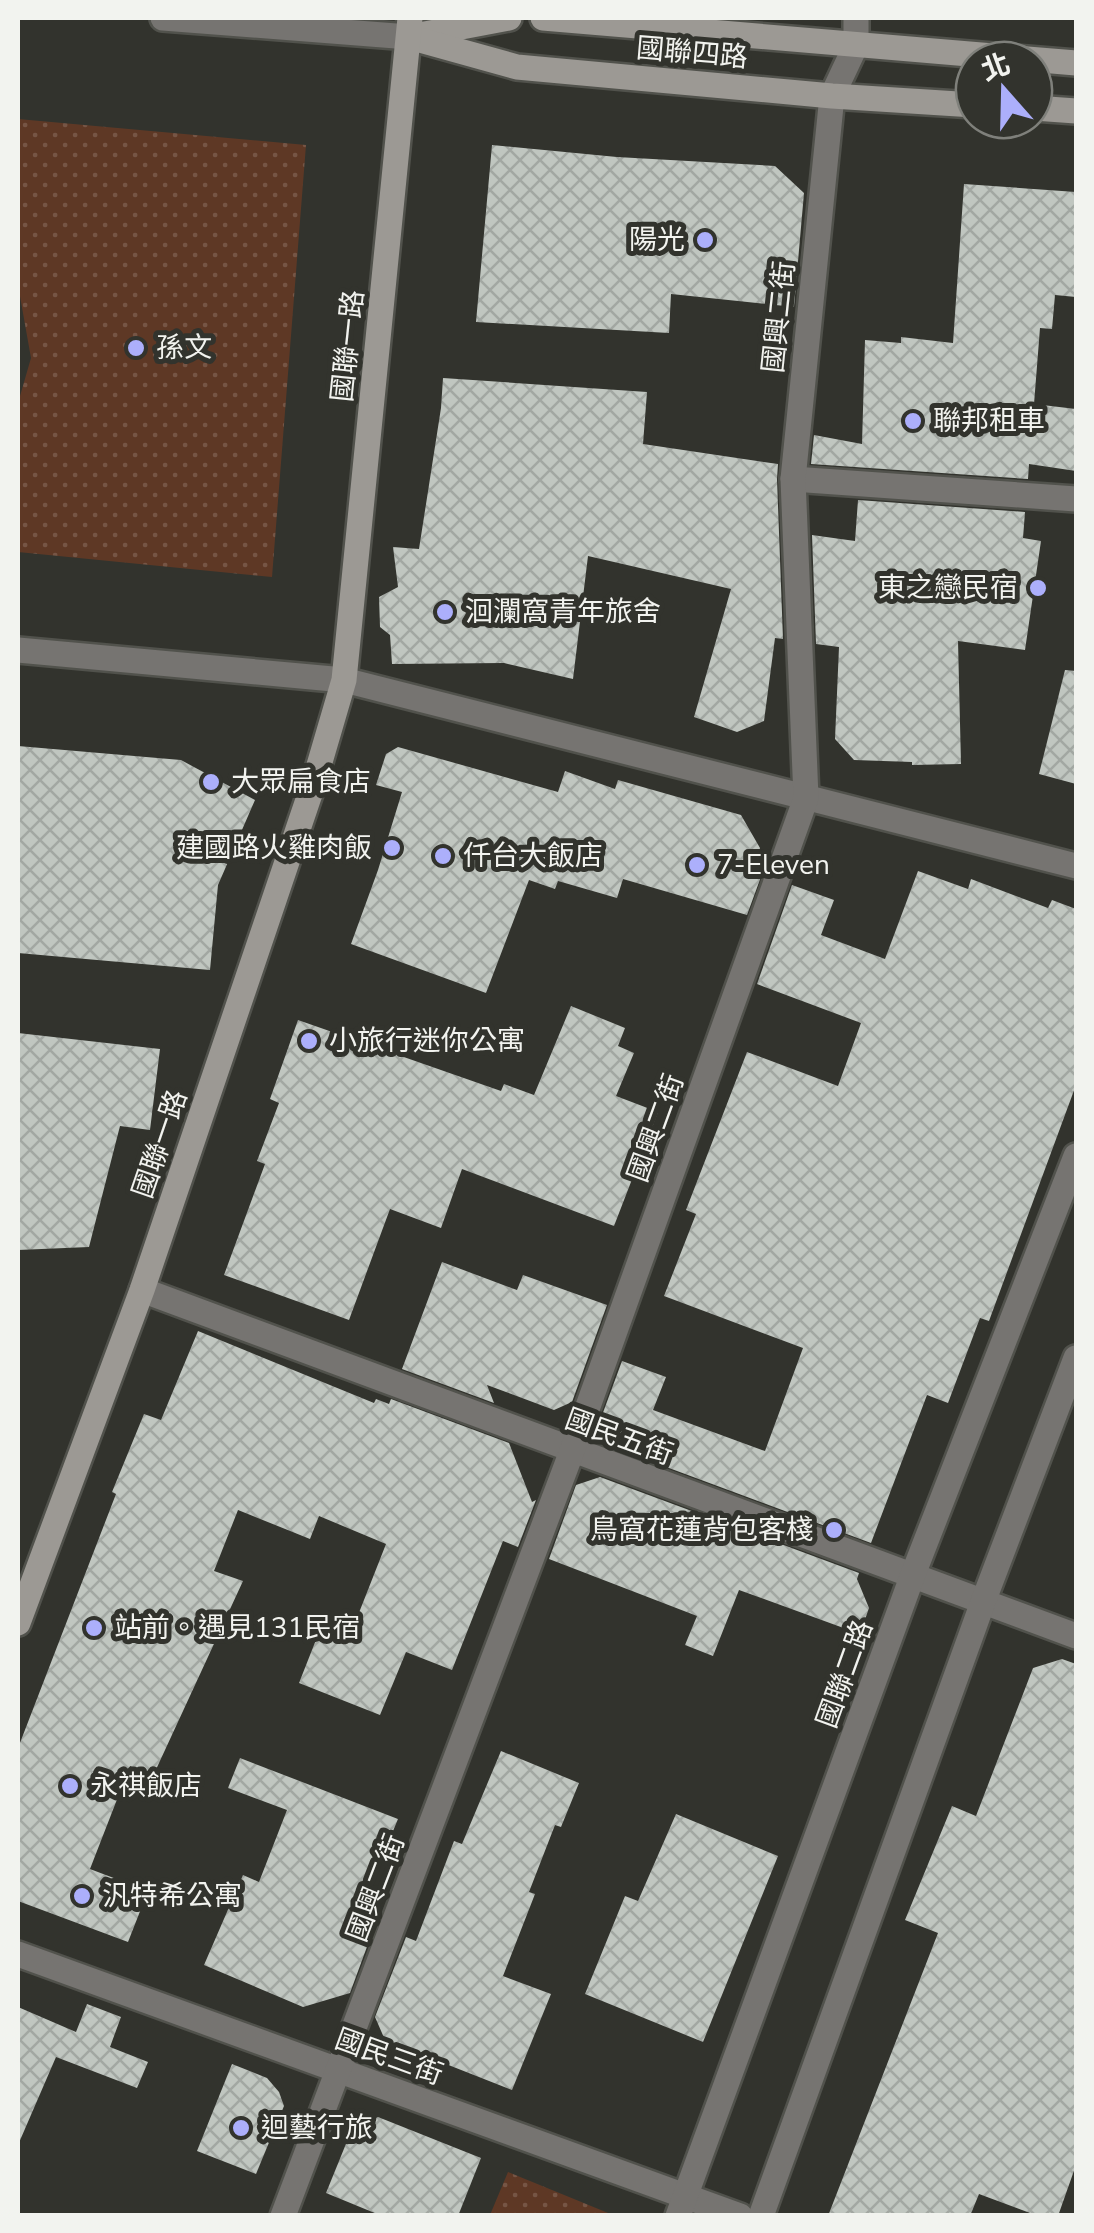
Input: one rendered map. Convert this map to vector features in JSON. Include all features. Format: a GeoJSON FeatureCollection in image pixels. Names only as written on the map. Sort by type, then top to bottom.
{"type":"FeatureCollection","features":[{"type":"Feature","properties":{"kind":"street","name":"國聯四路"},"geometry":{"type":"LineString","coordinates":[[164,18],[409,27],[509,18]]}},
{"type":"Feature","properties":{"kind":"street","name":"國聯四路"},"geometry":{"type":"LineString","coordinates":[[543,18],[1076,63]]}},
{"type":"Feature","properties":{"kind":"street","name":"國興二街"},"geometry":{"type":"LineString","coordinates":[[284,2216],[572,1452],[806,798],[792,479],[832,96],[856,45],[856,18]]}},
{"type":"Feature","properties":{"kind":"street","name":"國聯四路"},"geometry":{"type":"LineString","coordinates":[[409,27],[517,67],[832,96],[954,103]]}},
{"type":"Feature","properties":{"kind":"street","name":"國聯一路"},"geometry":{"type":"LineString","coordinates":[[18,1623],[142,1290],[309,797],[344,680],[409,27]]}},
{"type":"Feature","properties":{"kind":"street"},"geometry":{"type":"LineString","coordinates":[[792,479],[1076,499]]}},
{"type":"Feature","properties":{"kind":"street"},"geometry":{"type":"LineString","coordinates":[[18,650],[344,680],[1076,866]]}},
{"type":"Feature","properties":{"kind":"street","name":"國聯二路"},"geometry":{"type":"LineString","coordinates":[[682,2205],[912,1577],[1076,1156]]}},
{"type":"Feature","properties":{"kind":"street","name":"國民五街"},"geometry":{"type":"LineString","coordinates":[[142,1290],[1076,1636]]}},
{"type":"Feature","properties":{"kind":"street"},"geometry":{"type":"LineString","coordinates":[[761,2216],[983,1602],[1076,1358]]}},
{"type":"Feature","properties":{"kind":"street","name":"國民三街"},"geometry":{"type":"LineString","coordinates":[[18,1954],[340,2071],[682,2205],[740,2216]]}},
{"type":"Feature","properties":{"kind":"shaded area"},"geometry":{"type":"Polygon","coordinates":[[[18,119],[306,145],[272,577],[18,552],[18,403],[31,358],[18,285],[18,119]]]}},
{"type":"Feature","properties":{"kind":"shaded area"},"geometry":{"type":"Polygon","coordinates":[[[508,2172],[613,2215],[490,2215],[508,2172]]]}},
{"type":"Feature","properties":{"kind":"building"},"geometry":{"type":"Polygon","coordinates":[[[492,145],[775,166],[804,193],[794,307],[671,294],[669,333],[476,322],[492,145]]]}},
{"type":"Feature","properties":{"kind":"building"},"geometry":{"type":"Polygon","coordinates":[[[964,184],[1076,192],[1076,297],[1055,295],[1052,329],[1040,328],[1034,404],[1076,409],[1076,471],[1029,464],[1028,479],[811,464],[814,435],[862,444],[865,340],[901,343],[901,337],[953,343],[964,184]]]}},
{"type":"Feature","properties":{"kind":"building"},"geometry":{"type":"Polygon","coordinates":[[[443,378],[647,392],[643,444],[778,464],[783,639],[775,638],[764,721],[737,732],[694,717],[731,589],[588,556],[573,679],[504,663],[392,664],[390,635],[380,627],[379,597],[398,587],[393,547],[419,549],[443,378]]]}},
{"type":"Feature","properties":{"kind":"building"},"geometry":{"type":"Polygon","coordinates":[[[858,500],[1025,512],[1023,538],[1041,541],[1025,650],[958,641],[961,764],[854,760],[835,739],[839,647],[816,644],[812,535],[855,541],[858,500]]]}},
{"type":"Feature","properties":{"kind":"building"},"geometry":{"type":"Polygon","coordinates":[[[1065,670],[1076,671],[1076,784],[1039,774],[1065,670]]]}},
{"type":"Feature","properties":{"kind":"building"},"geometry":{"type":"Polygon","coordinates":[[[18,746],[181,760],[255,800],[218,885],[210,970],[18,953],[18,746]]]}},
{"type":"Feature","properties":{"kind":"building"},"geometry":{"type":"Polygon","coordinates":[[[398,747],[558,792],[565,771],[615,789],[618,780],[741,815],[760,848],[753,871],[762,874],[747,915],[623,879],[617,898],[558,881],[555,889],[529,880],[486,993],[351,944],[402,792],[376,785],[386,754],[398,747]]]}},
{"type":"Feature","properties":{"kind":"building"},"geometry":{"type":"Polygon","coordinates":[[[918,871],[968,889],[971,879],[1048,908],[1052,900],[1076,909],[1076,1085],[989,1321],[980,1318],[948,1403],[927,1395],[871,1543],[615,1448],[601,1418],[622,1361],[666,1377],[653,1410],[765,1451],[803,1348],[664,1296],[696,1214],[686,1210],[747,1052],[838,1086],[861,1023],[757,984],[792,885],[834,900],[821,935],[885,959],[918,871]]]}},
{"type":"Feature","properties":{"kind":"building"},"geometry":{"type":"Polygon","coordinates":[[[571,1006],[625,1028],[618,1046],[634,1053],[616,1096],[658,1112],[614,1226],[462,1169],[441,1228],[390,1209],[349,1320],[224,1275],[265,1164],[257,1161],[279,1103],[270,1099],[298,1020],[501,1091],[504,1084],[534,1095],[571,1006]]]}},
{"type":"Feature","properties":{"kind":"building"},"geometry":{"type":"Polygon","coordinates":[[[18,1033],[160,1049],[150,1130],[120,1126],[89,1247],[18,1250],[18,1033]]]}},
{"type":"Feature","properties":{"kind":"building"},"geometry":{"type":"Polygon","coordinates":[[[442,1262],[517,1290],[523,1275],[607,1305],[572,1402],[554,1410],[487,1385],[494,1403],[402,1369],[442,1262]]]}},
{"type":"Feature","properties":{"kind":"building"},"geometry":{"type":"Polygon","coordinates":[[[198,1331],[374,1403],[376,1399],[389,1404],[391,1399],[509,1443],[532,1502],[536,1500],[518,1547],[503,1541],[452,1670],[406,1652],[380,1715],[299,1683],[323,1622],[351,1633],[386,1544],[319,1516],[310,1539],[238,1510],[214,1571],[243,1581],[153,1776],[130,1766],[90,1869],[148,1891],[128,1942],[18,1901],[18,1748],[144,1414],[161,1420],[198,1331]]]}},
{"type":"Feature","properties":{"kind":"building"},"geometry":{"type":"Polygon","coordinates":[[[600,1477],[859,1573],[857,1579],[869,1608],[860,1634],[739,1590],[713,1656],[685,1645],[697,1616],[549,1559],[576,1485],[600,1477]]]}},
{"type":"Feature","properties":{"kind":"building"},"geometry":{"type":"Polygon","coordinates":[[[1062,1659],[1076,1664],[1076,2165],[1058,2216],[1038,2216],[979,2194],[970,2216],[828,2216],[938,1933],[905,1920],[952,1806],[976,1816],[1033,1668],[1062,1659]]]}},
{"type":"Feature","properties":{"kind":"building"},"geometry":{"type":"Polygon","coordinates":[[[501,1751],[579,1783],[561,1827],[555,1825],[529,1892],[535,1894],[503,1976],[551,1994],[512,2090],[385,2040],[375,2017],[406,1937],[416,1941],[454,1841],[462,1844],[501,1751]]]}},
{"type":"Feature","properties":{"kind":"building"},"geometry":{"type":"Polygon","coordinates":[[[240,1758],[398,1819],[357,1918],[375,1925],[350,1993],[303,2007],[204,1965],[243,1875],[259,1882],[287,1810],[228,1788],[240,1758]]]}},
{"type":"Feature","properties":{"kind":"building"},"geometry":{"type":"Polygon","coordinates":[[[676,1814],[778,1856],[703,2042],[585,1994],[625,1896],[638,1901],[676,1814]]]}},
{"type":"Feature","properties":{"kind":"building"},"geometry":{"type":"Polygon","coordinates":[[[87,2004],[121,2017],[110,2047],[148,2062],[137,2088],[56,2057],[18,2145],[18,2007],[76,2032],[87,2004]]]}},
{"type":"Feature","properties":{"kind":"building","name":"迴藝行旅"},"geometry":{"type":"Polygon","coordinates":[[[232,2064],[267,2078],[284,2106],[256,2174],[197,2151],[232,2064]]]}},
{"type":"Feature","properties":{"kind":"building"},"geometry":{"type":"Polygon","coordinates":[[[378,2117],[481,2158],[458,2216],[382,2216],[326,2193],[352,2129],[378,2117]]]}},
{"type":"Feature","properties":{"kind":"place","name":"陽光"},"geometry":{"type":"Point","coordinates":[705,240]}},
{"type":"Feature","properties":{"kind":"place","name":"孫文"},"geometry":{"type":"Point","coordinates":[136,348]}},
{"type":"Feature","properties":{"kind":"place","name":"聯邦租車"},"geometry":{"type":"Point","coordinates":[913,421]}},
{"type":"Feature","properties":{"kind":"place","name":"東之戀民宿"},"geometry":{"type":"Point","coordinates":[1038,588]}},
{"type":"Feature","properties":{"kind":"place","name":"洄瀾窩青年旅舍"},"geometry":{"type":"Point","coordinates":[445,612]}},
{"type":"Feature","properties":{"kind":"place","name":"大眾扁食店"},"geometry":{"type":"Point","coordinates":[211,782]}},
{"type":"Feature","properties":{"kind":"place","name":"建國路火雞肉飯"},"geometry":{"type":"Point","coordinates":[392,848]}},
{"type":"Feature","properties":{"kind":"place","name":"仟台大飯店"},"geometry":{"type":"Point","coordinates":[443,856]}},
{"type":"Feature","properties":{"kind":"place","name":"7-Eleven"},"geometry":{"type":"Point","coordinates":[697,865]}},
{"type":"Feature","properties":{"kind":"place","name":"小旅行迷你公寓"},"geometry":{"type":"Point","coordinates":[309,1041]}},
{"type":"Feature","properties":{"kind":"place","name":"鳥窩花蓮背包客棧"},"geometry":{"type":"Point","coordinates":[834,1530]}},
{"type":"Feature","properties":{"kind":"place","name":"站前。遇見131民宿"},"geometry":{"type":"Point","coordinates":[94,1628]}},
{"type":"Feature","properties":{"kind":"place","name":"永祺飯店"},"geometry":{"type":"Point","coordinates":[70,1786]}},
{"type":"Feature","properties":{"kind":"place","name":"汎特希公寓"},"geometry":{"type":"Point","coordinates":[82,1896]}},
{"type":"Feature","properties":{"kind":"place","name":"迴藝行旅"},"geometry":{"type":"Point","coordinates":[241,2128]}}]}
